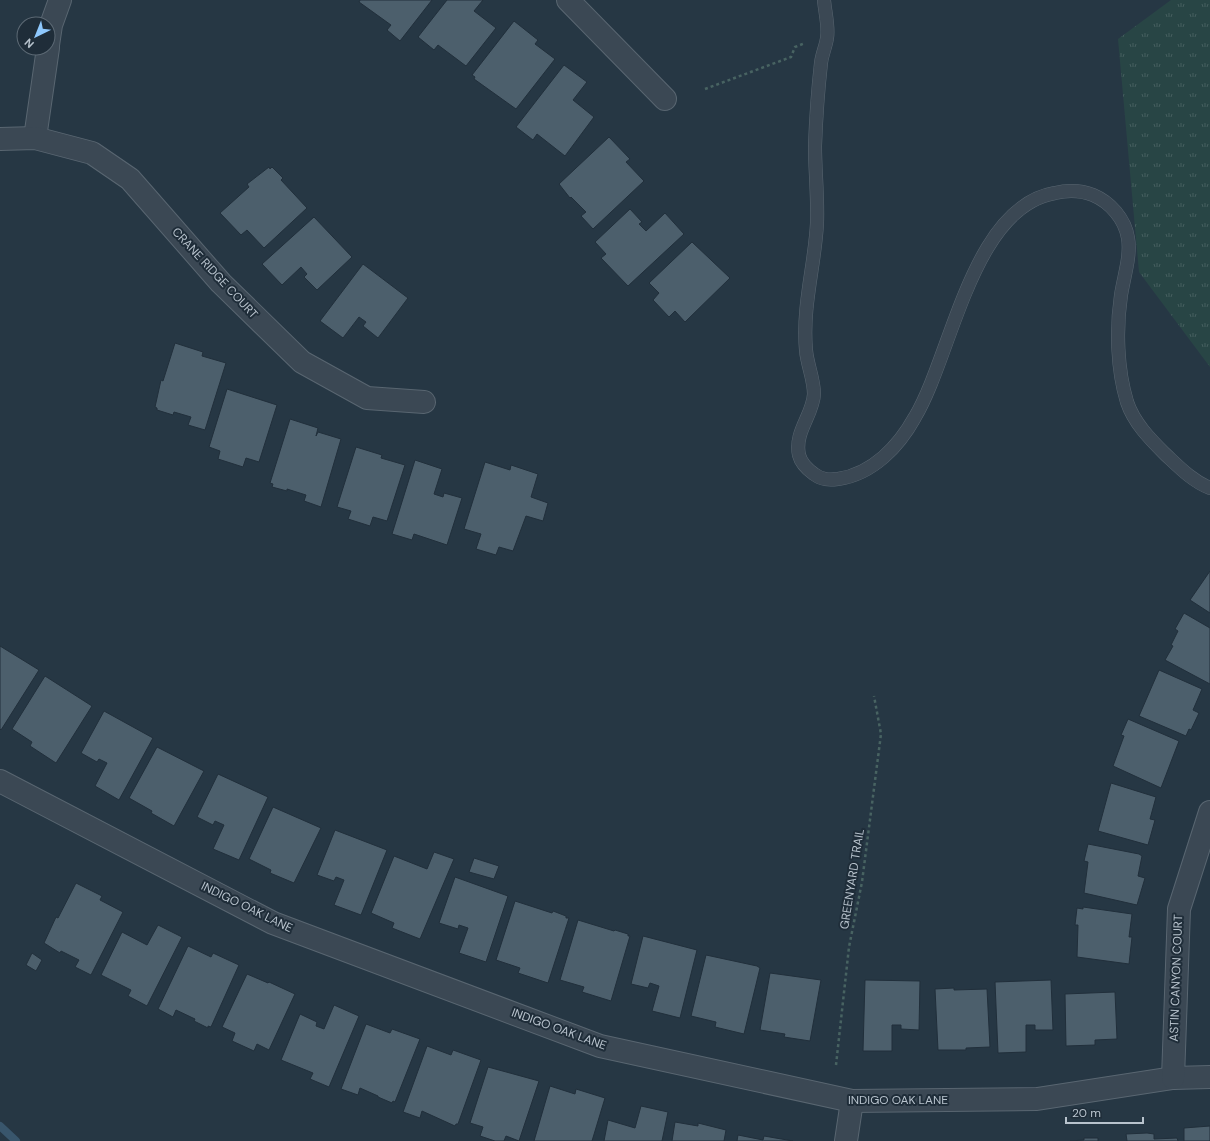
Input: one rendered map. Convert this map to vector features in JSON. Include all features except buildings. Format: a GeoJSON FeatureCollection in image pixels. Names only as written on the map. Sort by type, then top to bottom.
{"type":"FeatureCollection","features":[{"type":"Feature","properties":{"kind":"street"},"geometry":{"type":"LineString","coordinates":[[54,16],[60,0]]}},
{"type":"Feature","properties":{"kind":"street"},"geometry":{"type":"LineString","coordinates":[[568,0],[665,99]]}},
{"type":"Feature","properties":{"kind":"street"},"geometry":{"type":"LineString","coordinates":[[35,138],[47,56]]}},
{"type":"Feature","properties":{"kind":"street","name":"CRANE RIDGE COURT"},"geometry":{"type":"LineString","coordinates":[[0,138],[35,138],[92,153],[130,179],[220,283],[302,362],[367,398],[424,402]]}},
{"type":"Feature","properties":{"kind":"street","name":"INDIGO OAK LANE"},"geometry":{"type":"LineString","coordinates":[[0,781],[273,923],[600,1046],[852,1102],[1037,1099],[1173,1078],[1210,1077]]}},
{"type":"Feature","properties":{"kind":"street","name":"ASTIN CANYON COURT"},"geometry":{"type":"LineString","coordinates":[[1173,1078],[1179,909],[1210,812]]}},
{"type":"Feature","properties":{"kind":"street"},"geometry":{"type":"LineString","coordinates":[[846,1141],[852,1102]]}},
{"type":"Feature","properties":{"kind":"lane"},"geometry":{"type":"LineString","coordinates":[[824,0],[828,37],[821,61],[815,148],[817,224],[804,330],[807,362],[814,390],[812,405],[801,432],[798,447],[800,460],[807,469],[818,477],[828,480],[853,476],[870,468],[888,453],[914,419],[928,394],[968,285],[981,260],[1001,228],[1020,208],[1034,199],[1051,193],[1070,191],[1084,192],[1097,197],[1110,205],[1121,218],[1128,235],[1128,252],[1120,298],[1119,327],[1119,359],[1128,404],[1140,427],[1156,445],[1180,468],[1203,485],[1210,488]]}},
{"type":"Feature","properties":{"kind":"path"},"geometry":{"type":"LineString","coordinates":[[705,89],[791,57],[795,46],[804,43],[825,44]]}},
{"type":"Feature","properties":{"kind":"path","name":"GREENYARD TRAIL"},"geometry":{"type":"LineString","coordinates":[[836,1065],[849,947],[863,875],[881,734],[874,696]]}},
{"type":"Feature","properties":{"kind":"green space"},"geometry":{"type":"Polygon","coordinates":[[[1171,0],[1210,0],[1210,367],[1139,272],[1118,39],[1171,0]]]}},
{"type":"Feature","properties":{"kind":"waterway"},"geometry":{"type":"LineString","coordinates":[[0,1126],[16,1141]]}}]}
